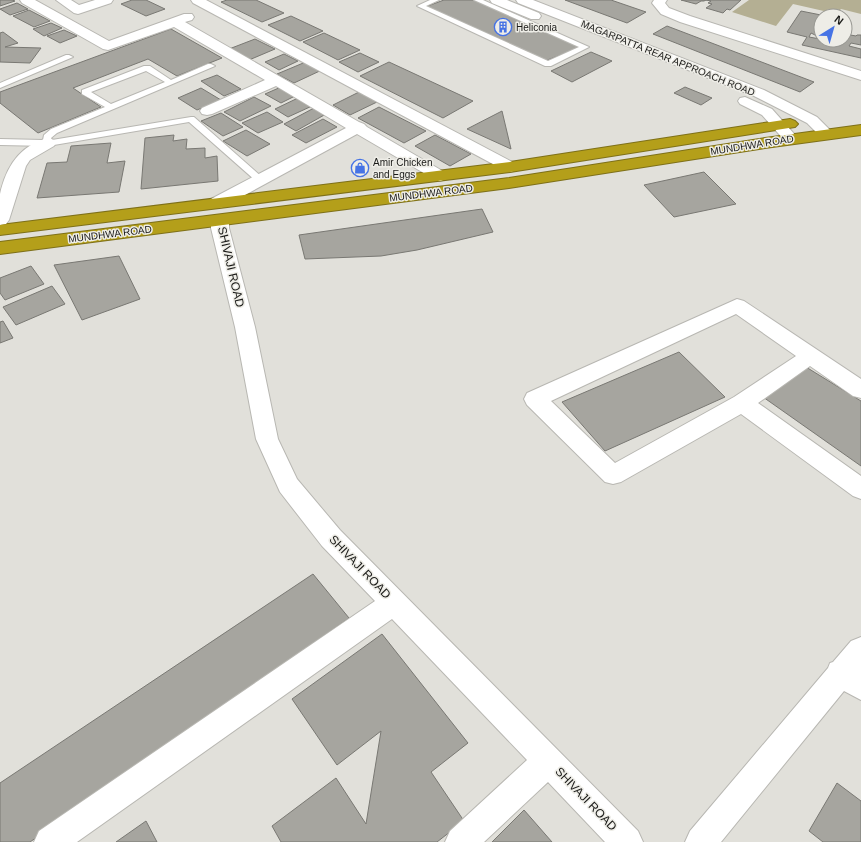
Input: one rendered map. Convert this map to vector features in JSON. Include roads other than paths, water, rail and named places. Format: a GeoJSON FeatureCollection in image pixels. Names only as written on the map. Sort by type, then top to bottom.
{"type":"FeatureCollection","features":[{"type":"Feature","properties":{"kind":"highway","name":"MUNDHWA ROAD"},"geometry":{"type":"LineString","coordinates":[[0,248],[440,176],[510,167],[833,118]]}},
{"type":"Feature","properties":{"kind":"highway","name":"MUNDHWA ROAD"},"geometry":{"type":"LineString","coordinates":[[0,230],[218,212],[509,183],[791,139],[861,130]]}},
{"type":"Feature","properties":{"kind":"street"},"geometry":{"type":"LineString","coordinates":[[26,0],[108,46],[213,8]]}},
{"type":"Feature","properties":{"kind":"street"},"geometry":{"type":"LineString","coordinates":[[62,0],[78,10],[107,0]]}},
{"type":"Feature","properties":{"kind":"street"},"geometry":{"type":"LineString","coordinates":[[197,0],[510,167]]}},
{"type":"Feature","properties":{"kind":"street","name":"MAGARPATTA REAR APPROACH ROAD"},"geometry":{"type":"LineString","coordinates":[[496,0],[524,16],[747,102],[767,112],[791,139]]}},
{"type":"Feature","properties":{"kind":"street","name":"MAGARPATTA REAR APPROACH ROAD"},"geometry":{"type":"LineString","coordinates":[[522,0],[759,93],[812,120],[826,134]]}},
{"type":"Feature","properties":{"kind":"street"},"geometry":{"type":"LineString","coordinates":[[661,0],[658,3],[665,11],[685,19],[861,76]]}},
{"type":"Feature","properties":{"kind":"street"},"geometry":{"type":"LineString","coordinates":[[175,22],[359,127],[440,176]]}},
{"type":"Feature","properties":{"kind":"street"},"geometry":{"type":"LineString","coordinates":[[207,111],[276,81]]}},
{"type":"Feature","properties":{"kind":"street"},"geometry":{"type":"LineString","coordinates":[[218,212],[260,180],[359,127]]}},
{"type":"Feature","properties":{"kind":"street"},"geometry":{"type":"LineString","coordinates":[[0,220],[18,166],[24,157],[48,143]]}},
{"type":"Feature","properties":{"kind":"street","name":"SHIVAJI ROAD"},"geometry":{"type":"LineString","coordinates":[[218,212],[220,228],[245,327],[267,439],[288,485],[331,538],[627,842]]}},
{"type":"Feature","properties":{"kind":"street"},"geometry":{"type":"LineString","coordinates":[[810,356],[742,403],[613,475],[535,399],[737,306],[861,390]]}},
{"type":"Feature","properties":{"kind":"street"},"geometry":{"type":"LineString","coordinates":[[742,403],[861,489]]}},
{"type":"Feature","properties":{"kind":"street"},"geometry":{"type":"LineString","coordinates":[[50,842],[394,602]]}},
{"type":"Feature","properties":{"kind":"street"},"geometry":{"type":"LineString","coordinates":[[701,842],[851,680],[861,650]]}},
{"type":"Feature","properties":{"kind":"street"},"geometry":{"type":"LineString","coordinates":[[461,842],[548,760]]}},
{"type":"Feature","properties":{"kind":"lane"},"geometry":{"type":"LineString","coordinates":[[436,0],[420,6],[548,64],[585,47],[524,16],[477,0]]}},
{"type":"Feature","properties":{"kind":"lane"},"geometry":{"type":"LineString","coordinates":[[0,86],[69,58]]}},
{"type":"Feature","properties":{"kind":"lane"},"geometry":{"type":"LineString","coordinates":[[48,143],[47,137],[54,131],[211,66]]}},
{"type":"Feature","properties":{"kind":"lane"},"geometry":{"type":"LineString","coordinates":[[110,107],[85,92],[147,68],[170,82]]}},
{"type":"Feature","properties":{"kind":"lane"},"geometry":{"type":"LineString","coordinates":[[0,142],[48,143],[191,119],[260,180]]}},
{"type":"Feature","properties":{"kind":"place","name":"Heliconia"},"geometry":{"type":"Point","coordinates":[503,27]}},
{"type":"Feature","properties":{"kind":"place","name":"Amir Chicken and Eggs"},"geometry":{"type":"Point","coordinates":[360,168]}}]}
